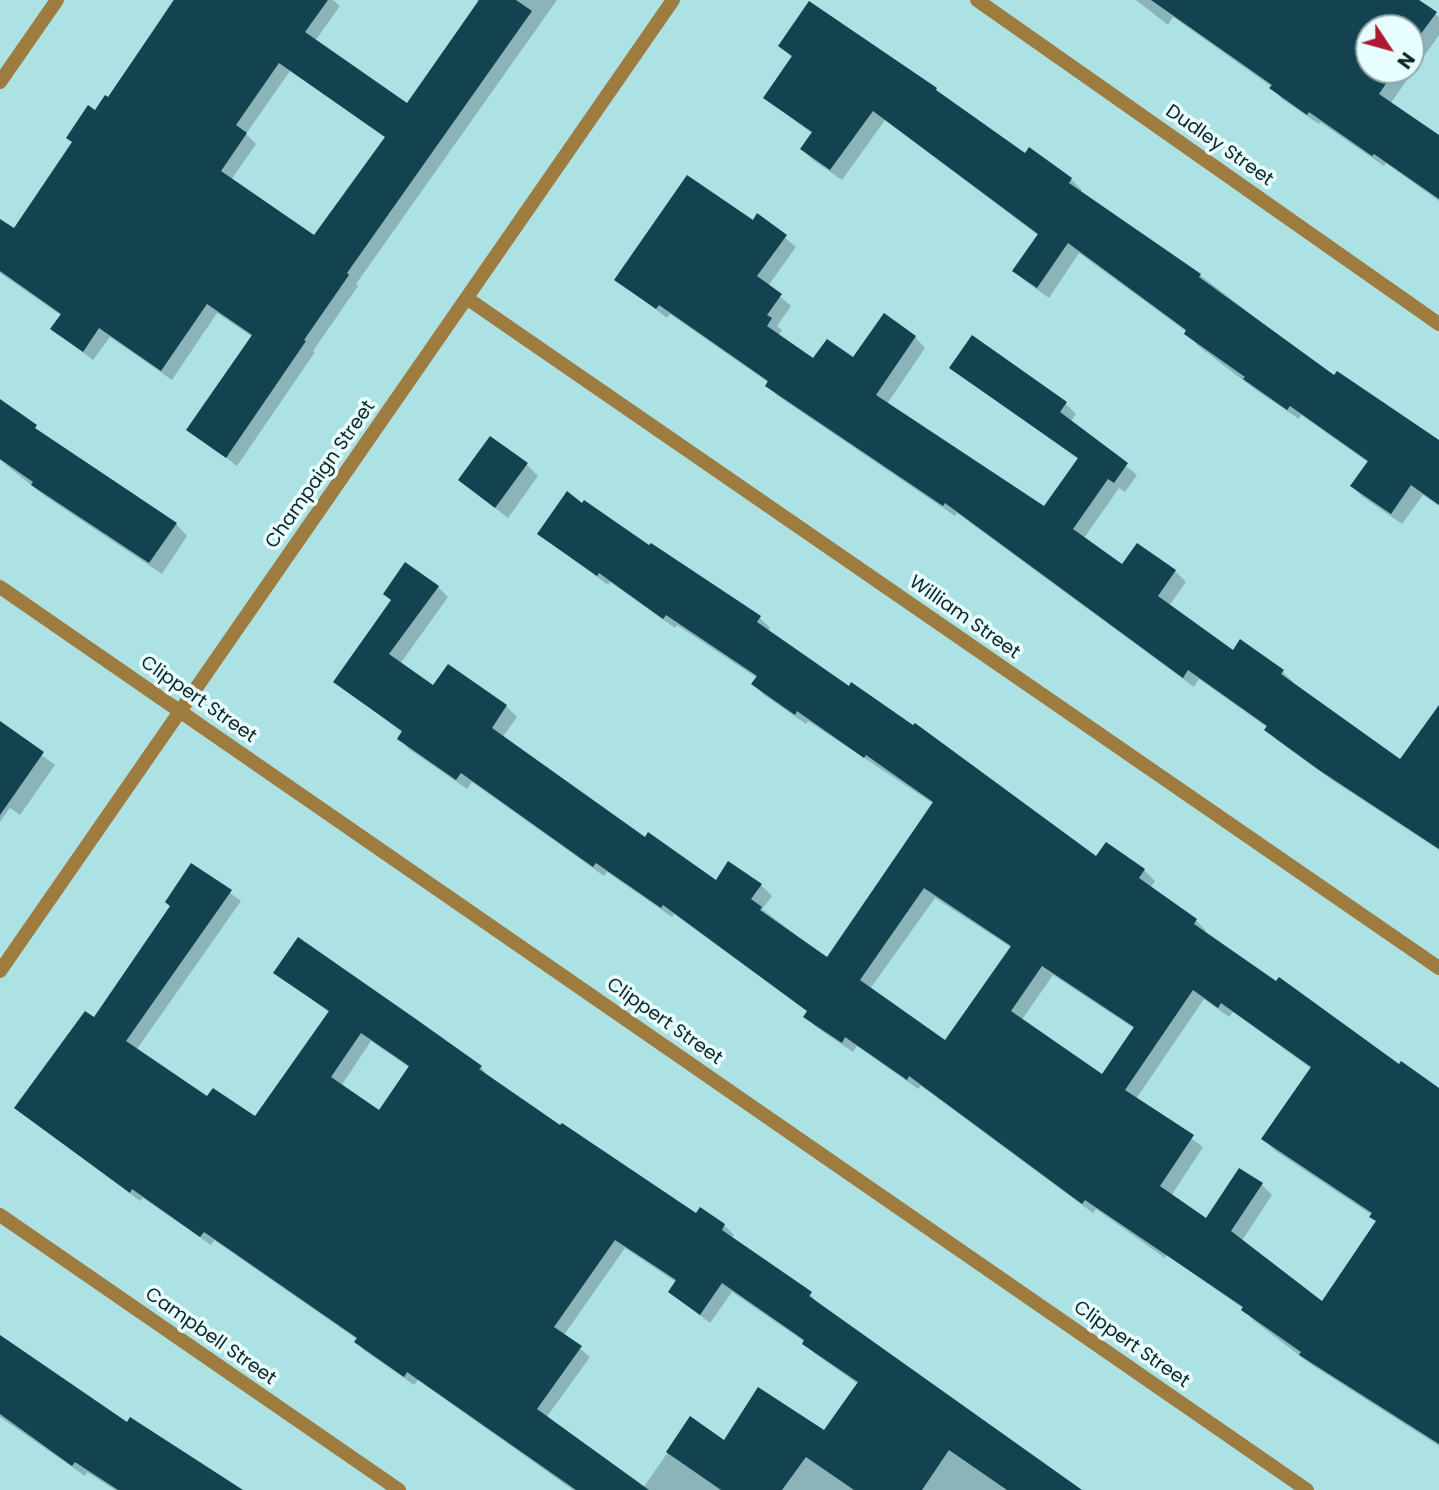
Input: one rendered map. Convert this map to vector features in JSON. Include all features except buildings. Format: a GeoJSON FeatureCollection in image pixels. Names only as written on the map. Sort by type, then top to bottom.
{"type":"FeatureCollection","features":[{"type":"Feature","properties":{"kind":"street"},"geometry":{"type":"LineString","coordinates":[[0,82],[57,0]]}},
{"type":"Feature","properties":{"kind":"street","name":"Champaign Street"},"geometry":{"type":"LineString","coordinates":[[0,971],[673,0]]}},
{"type":"Feature","properties":{"kind":"street","name":"Dudley Street"},"geometry":{"type":"LineString","coordinates":[[977,0],[1439,324]]}},
{"type":"Feature","properties":{"kind":"street","name":"William Street"},"geometry":{"type":"LineString","coordinates":[[468,299],[1439,968]]}},
{"type":"Feature","properties":{"kind":"street","name":"Clippert Street"},"geometry":{"type":"LineString","coordinates":[[0,587],[1307,1490]]}},
{"type":"Feature","properties":{"kind":"street","name":"Campbell Street"},"geometry":{"type":"LineString","coordinates":[[0,1215],[399,1490]]}}]}
